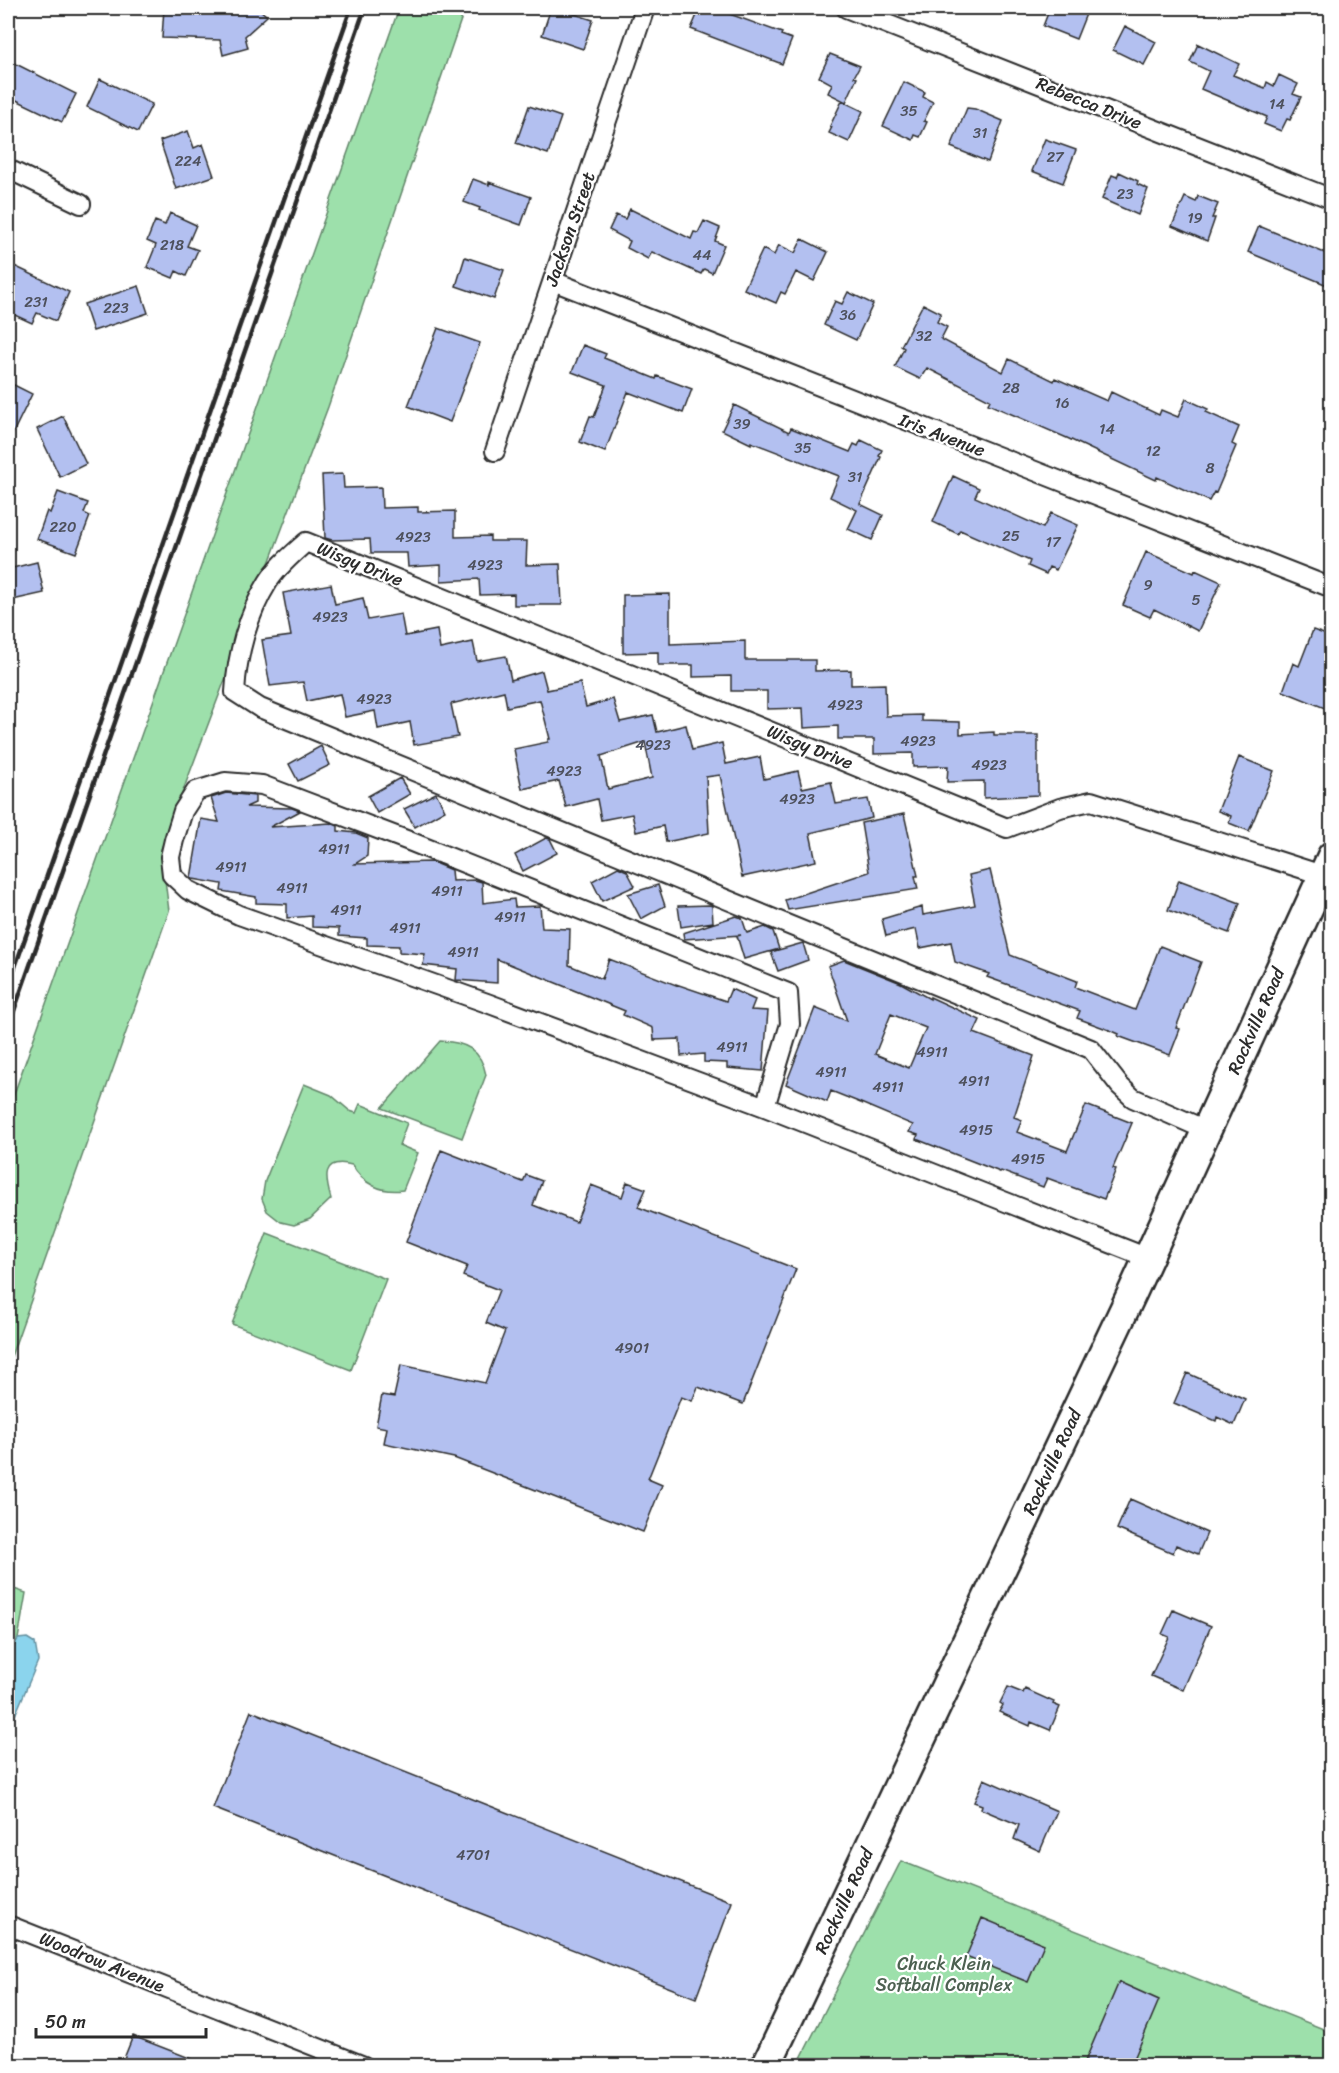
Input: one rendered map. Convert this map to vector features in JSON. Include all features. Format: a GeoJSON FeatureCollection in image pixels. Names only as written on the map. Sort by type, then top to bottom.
{"type":"FeatureCollection","features":[{"type":"Feature","properties":{"kind":"main road","name":"Rockville Road"},"geometry":{"type":"LineString","coordinates":[[766,2066],[1148,1258],[1327,865]]}},
{"type":"Feature","properties":{"kind":"street","name":"Jackson Street"},"geometry":{"type":"LineString","coordinates":[[495,451],[645,8]]}},
{"type":"Feature","properties":{"kind":"street","name":"Rebecca Drive"},"geometry":{"type":"LineString","coordinates":[[846,8],[1332,199]]}},
{"type":"Feature","properties":{"kind":"street"},"geometry":{"type":"LineString","coordinates":[[8,169],[81,204]]}},
{"type":"Feature","properties":{"kind":"street","name":"Iris Avenue"},"geometry":{"type":"LineString","coordinates":[[553,281],[1332,588]]}},
{"type":"Feature","properties":{"kind":"street","name":"Wisgy Drive"},"geometry":{"type":"LineString","coordinates":[[1206,1130],[1133,1098],[1120,1086],[1091,1049],[260,708],[235,692],[236,662],[251,618],[268,582],[306,542],[1007,828],[1060,808],[1091,801],[1327,865]]}},
{"type":"Feature","properties":{"kind":"street"},"geometry":{"type":"LineString","coordinates":[[765,1107],[790,1024],[788,993],[420,845],[262,785],[225,782],[196,791],[183,812],[170,857],[172,875],[188,890],[239,915],[487,1003],[765,1107],[1148,1258]]}},
{"type":"Feature","properties":{"kind":"street","name":"Woodrow Avenue"},"geometry":{"type":"LineString","coordinates":[[8,1925],[364,2066]]}},
{"type":"Feature","properties":{"kind":"green space"},"geometry":{"type":"Polygon","coordinates":[[[399,8],[465,8],[328,407],[161,849],[169,911],[8,1365],[8,1111],[399,8]]]}},
{"type":"Feature","properties":{"kind":"green space"},"geometry":{"type":"Polygon","coordinates":[[[440,1041],[464,1045],[476,1053],[484,1066],[486,1075],[462,1138],[382,1108],[440,1041]]]}},
{"type":"Feature","properties":{"kind":"green space"},"geometry":{"type":"Polygon","coordinates":[[[304,1084],[331,1095],[350,1111],[356,1113],[360,1104],[407,1123],[399,1145],[418,1153],[403,1190],[387,1190],[373,1186],[356,1172],[352,1165],[335,1164],[330,1167],[327,1177],[331,1199],[310,1219],[294,1225],[281,1222],[267,1211],[262,1199],[265,1181],[304,1084]]]}},
{"type":"Feature","properties":{"kind":"green space"},"geometry":{"type":"Polygon","coordinates":[[[267,1233],[386,1279],[351,1370],[232,1324],[267,1233]]]}},
{"type":"Feature","properties":{"kind":"green space"},"geometry":{"type":"Polygon","coordinates":[[[8,1587],[26,1593],[18,1639],[8,1656],[8,1587]]]}},
{"type":"Feature","properties":{"kind":"green space","name":"Chuck Klein Softball Complex"},"geometry":{"type":"Polygon","coordinates":[[[901,1861],[1331,2032],[1331,2065],[797,2066],[901,1861]]]}},
{"type":"Feature","properties":{"kind":"water"},"geometry":{"type":"Polygon","coordinates":[[[27,1638],[35,1643],[38,1661],[8,1732],[8,1656],[18,1639],[27,1638]]]}},
{"type":"Feature","properties":{"kind":"building"},"geometry":{"type":"Polygon","coordinates":[[[164,8],[258,8],[267,16],[245,36],[248,48],[223,55],[220,40],[162,38],[164,8]]]}},
{"type":"Feature","properties":{"kind":"building"},"geometry":{"type":"Polygon","coordinates":[[[551,8],[593,20],[583,49],[542,35],[551,8]]]}},
{"type":"Feature","properties":{"kind":"building"},"geometry":{"type":"Polygon","coordinates":[[[700,8],[729,8],[727,13],[782,33],[781,35],[792,39],[782,64],[691,29],[700,8]]]}},
{"type":"Feature","properties":{"kind":"building"},"geometry":{"type":"Polygon","coordinates":[[[1050,8],[1070,8],[1086,14],[1076,39],[1043,26],[1050,8]]]}},
{"type":"Feature","properties":{"kind":"building"},"geometry":{"type":"Polygon","coordinates":[[[1125,26],[1156,42],[1144,65],[1113,50],[1125,26]]]}},
{"type":"Feature","properties":{"kind":"building"},"geometry":{"type":"Polygon","coordinates":[[[1198,44],[1239,64],[1233,75],[1265,88],[1267,82],[1274,86],[1279,75],[1298,84],[1293,94],[1301,97],[1290,120],[1287,119],[1281,131],[1264,124],[1267,117],[1201,89],[1209,71],[1190,62],[1198,44]]]}},
{"type":"Feature","properties":{"kind":"building"},"geometry":{"type":"Polygon","coordinates":[[[830,54],[860,66],[846,102],[828,93],[832,84],[819,77],[830,54]]]}},
{"type":"Feature","properties":{"kind":"building"},"geometry":{"type":"Polygon","coordinates":[[[8,60],[76,94],[62,122],[8,96],[8,60]]]}},
{"type":"Feature","properties":{"kind":"building"},"geometry":{"type":"Polygon","coordinates":[[[100,79],[152,104],[138,132],[87,107],[100,79]]]}},
{"type":"Feature","properties":{"kind":"building"},"geometry":{"type":"Polygon","coordinates":[[[904,82],[925,92],[923,97],[933,102],[924,121],[927,122],[920,137],[915,135],[913,140],[883,126],[904,82]]]}},
{"type":"Feature","properties":{"kind":"building"},"geometry":{"type":"Polygon","coordinates":[[[842,101],[863,111],[849,142],[829,133],[842,101]]]}},
{"type":"Feature","properties":{"kind":"building"},"geometry":{"type":"Polygon","coordinates":[[[529,106],[561,117],[548,154],[516,143],[529,106]]]}},
{"type":"Feature","properties":{"kind":"building"},"geometry":{"type":"Polygon","coordinates":[[[967,108],[1003,121],[988,162],[951,147],[967,108]]]}},
{"type":"Feature","properties":{"kind":"building"},"geometry":{"type":"Polygon","coordinates":[[[188,131],[194,148],[203,144],[214,176],[176,189],[160,141],[188,131]]]}},
{"type":"Feature","properties":{"kind":"building"},"geometry":{"type":"Polygon","coordinates":[[[1045,139],[1076,150],[1063,183],[1032,171],[1045,139]]]}},
{"type":"Feature","properties":{"kind":"building"},"geometry":{"type":"Polygon","coordinates":[[[1119,172],[1138,181],[1137,184],[1148,189],[1138,215],[1102,199],[1112,175],[1117,177],[1119,172]]]}},
{"type":"Feature","properties":{"kind":"building"},"geometry":{"type":"Polygon","coordinates":[[[473,179],[489,185],[489,182],[531,197],[521,225],[479,210],[480,208],[464,202],[473,179]]]}},
{"type":"Feature","properties":{"kind":"building"},"geometry":{"type":"Polygon","coordinates":[[[1198,196],[1218,204],[1207,241],[1172,226],[1185,197],[1196,202],[1198,196]]]}},
{"type":"Feature","properties":{"kind":"building"},"geometry":{"type":"Polygon","coordinates":[[[630,209],[691,239],[694,232],[698,233],[704,221],[720,228],[715,241],[724,245],[712,273],[704,269],[701,274],[652,252],[648,259],[627,248],[630,241],[609,230],[616,215],[625,219],[630,209]]]}},
{"type":"Feature","properties":{"kind":"building"},"geometry":{"type":"Polygon","coordinates":[[[170,213],[196,225],[187,246],[198,250],[186,276],[176,271],[173,278],[147,267],[156,245],[147,241],[155,221],[165,225],[170,213]]]}},
{"type":"Feature","properties":{"kind":"building"},"geometry":{"type":"Polygon","coordinates":[[[1259,226],[1332,256],[1332,287],[1248,252],[1259,226]]]}},
{"type":"Feature","properties":{"kind":"building"},"geometry":{"type":"Polygon","coordinates":[[[802,239],[828,252],[814,281],[796,272],[785,294],[781,292],[776,303],[744,289],[763,249],[774,255],[779,245],[795,253],[802,239]]]}},
{"type":"Feature","properties":{"kind":"building"},"geometry":{"type":"Polygon","coordinates":[[[465,257],[504,270],[494,299],[456,286],[465,257]]]}},
{"type":"Feature","properties":{"kind":"building"},"geometry":{"type":"Polygon","coordinates":[[[8,263],[69,292],[56,321],[37,313],[32,323],[8,312],[8,263]]]}},
{"type":"Feature","properties":{"kind":"building"},"geometry":{"type":"Polygon","coordinates":[[[139,286],[148,313],[93,331],[84,304],[139,286]]]}},
{"type":"Feature","properties":{"kind":"building"},"geometry":{"type":"Polygon","coordinates":[[[848,292],[873,304],[856,340],[824,325],[835,301],[842,304],[848,292]]]}},
{"type":"Feature","properties":{"kind":"building"},"geometry":{"type":"Polygon","coordinates":[[[923,304],[941,313],[937,322],[947,327],[941,339],[1003,372],[1009,359],[1054,381],[1055,378],[1107,401],[1111,392],[1159,415],[1161,410],[1178,417],[1186,399],[1208,409],[1206,412],[1239,427],[1232,444],[1236,446],[1216,493],[1214,492],[1209,501],[1157,477],[1156,480],[988,404],[990,400],[927,368],[920,379],[895,367],[904,348],[901,346],[923,304]]]}},
{"type":"Feature","properties":{"kind":"building"},"geometry":{"type":"Polygon","coordinates":[[[438,328],[480,343],[450,422],[408,406],[438,328]]]}},
{"type":"Feature","properties":{"kind":"building"},"geometry":{"type":"Polygon","coordinates":[[[583,345],[606,354],[604,358],[656,379],[657,376],[692,389],[683,413],[628,392],[605,452],[580,442],[590,416],[594,417],[606,385],[572,372],[583,345]]]}},
{"type":"Feature","properties":{"kind":"building"},"geometry":{"type":"Polygon","coordinates":[[[8,382],[32,394],[8,443],[8,382]]]}},
{"type":"Feature","properties":{"kind":"building"},"geometry":{"type":"Polygon","coordinates":[[[734,405],[789,432],[791,428],[850,452],[854,444],[858,446],[861,440],[882,450],[860,504],[883,515],[872,540],[848,529],[857,510],[830,497],[839,476],[751,442],[751,444],[722,430],[734,405]]]}},
{"type":"Feature","properties":{"kind":"building"},"geometry":{"type":"Polygon","coordinates":[[[63,416],[86,464],[60,477],[37,429],[63,416]]]}},
{"type":"Feature","properties":{"kind":"building"},"geometry":{"type":"Polygon","coordinates":[[[343,474],[344,488],[381,487],[382,508],[418,507],[418,512],[455,511],[455,537],[490,536],[490,541],[527,541],[526,565],[560,564],[562,605],[514,605],[514,594],[480,595],[479,579],[441,581],[441,565],[408,567],[407,553],[371,553],[370,539],[332,540],[325,538],[322,475],[343,474]]]}},
{"type":"Feature","properties":{"kind":"building"},"geometry":{"type":"Polygon","coordinates":[[[953,476],[979,488],[975,497],[1043,528],[1051,513],[1078,525],[1056,570],[1049,567],[1046,574],[1028,566],[1030,561],[960,530],[958,534],[933,522],[953,476]]]}},
{"type":"Feature","properties":{"kind":"building"},"geometry":{"type":"Polygon","coordinates":[[[58,492],[88,503],[84,513],[90,516],[76,553],[37,539],[47,511],[50,513],[58,492]]]}},
{"type":"Feature","properties":{"kind":"building"},"geometry":{"type":"Polygon","coordinates":[[[1146,552],[1221,582],[1198,631],[1154,609],[1150,617],[1123,605],[1146,552]]]}},
{"type":"Feature","properties":{"kind":"building"},"geometry":{"type":"Polygon","coordinates":[[[37,562],[44,593],[8,601],[8,569],[37,562]]]}},
{"type":"Feature","properties":{"kind":"building"},"geometry":{"type":"Polygon","coordinates":[[[331,584],[335,604],[363,598],[368,620],[401,614],[405,636],[437,630],[440,649],[473,642],[477,661],[506,656],[511,680],[542,671],[547,690],[580,683],[586,707],[613,699],[620,722],[653,715],[657,732],[686,725],[692,750],[722,743],[726,764],[760,757],[764,779],[798,771],[802,788],[831,782],[836,804],[868,799],[872,818],[810,833],[816,861],[742,877],[720,775],[706,777],[709,833],[666,842],[663,826],[636,832],[632,814],[601,820],[597,799],[566,807],[559,781],[522,789],[514,749],[548,742],[550,739],[540,700],[507,707],[504,691],[451,704],[458,737],[414,745],[410,722],[378,729],[375,711],[345,717],[340,694],[307,701],[303,682],[270,686],[262,640],[291,636],[283,593],[331,584]],[[645,742],[601,756],[608,789],[652,778],[645,742]]]}},
{"type":"Feature","properties":{"kind":"building"},"geometry":{"type":"Polygon","coordinates":[[[670,594],[670,644],[745,641],[745,660],[815,660],[815,671],[851,670],[851,685],[885,684],[886,716],[922,715],[922,721],[960,722],[960,734],[994,732],[994,735],[1038,735],[1038,795],[984,798],[984,781],[947,782],[948,766],[913,767],[913,753],[874,754],[874,739],[838,739],[838,726],[804,728],[803,708],[767,709],[767,691],[731,691],[731,676],[693,677],[693,665],[658,665],[658,652],[623,653],[623,595],[670,594]]]}},
{"type":"Feature","properties":{"kind":"building"},"geometry":{"type":"Polygon","coordinates":[[[1313,630],[1332,637],[1332,711],[1283,691],[1293,663],[1299,666],[1313,630]]]}},
{"type":"Feature","properties":{"kind":"building"},"geometry":{"type":"Polygon","coordinates":[[[321,746],[330,765],[298,781],[289,764],[321,746]]]}},
{"type":"Feature","properties":{"kind":"building"},"geometry":{"type":"Polygon","coordinates":[[[1239,757],[1274,771],[1249,831],[1229,823],[1231,816],[1218,811],[1239,757]]]}},
{"type":"Feature","properties":{"kind":"building"},"geometry":{"type":"Polygon","coordinates":[[[400,778],[410,794],[377,813],[368,796],[400,778]]]}},
{"type":"Feature","properties":{"kind":"building"},"geometry":{"type":"Polygon","coordinates":[[[226,793],[255,796],[255,803],[246,807],[292,808],[300,811],[270,827],[331,823],[338,826],[338,831],[356,833],[368,838],[367,856],[355,864],[432,862],[451,870],[452,881],[482,882],[483,903],[514,899],[515,907],[540,906],[542,928],[570,929],[569,965],[602,979],[609,959],[676,985],[726,1001],[731,989],[755,1000],[751,1010],[768,1011],[763,1071],[727,1068],[727,1063],[704,1062],[704,1054],[681,1056],[680,1039],[654,1040],[653,1028],[623,1015],[625,1011],[497,959],[497,983],[456,980],[457,969],[423,965],[425,954],[399,952],[399,946],[367,945],[367,938],[339,936],[339,928],[312,927],[312,916],[287,918],[287,904],[256,903],[256,897],[221,891],[222,884],[191,878],[201,819],[219,822],[211,798],[226,793]]]}},
{"type":"Feature","properties":{"kind":"building"},"geometry":{"type":"Polygon","coordinates":[[[436,793],[445,810],[415,827],[404,809],[436,793]]]}},
{"type":"Feature","properties":{"kind":"building"},"geometry":{"type":"Polygon","coordinates":[[[904,814],[918,876],[915,876],[918,889],[788,910],[785,900],[869,872],[861,823],[904,814]]]}},
{"type":"Feature","properties":{"kind":"building"},"geometry":{"type":"Polygon","coordinates":[[[546,838],[550,839],[557,853],[523,871],[515,855],[546,838]]]}},
{"type":"Feature","properties":{"kind":"building"},"geometry":{"type":"Polygon","coordinates":[[[618,867],[627,871],[635,886],[602,901],[592,881],[618,867]]]}},
{"type":"Feature","properties":{"kind":"building"},"geometry":{"type":"Polygon","coordinates":[[[990,870],[1010,955],[1077,981],[1075,987],[1135,1010],[1160,946],[1201,962],[1176,1028],[1180,1029],[1170,1055],[1077,1018],[1080,1011],[987,977],[989,974],[955,962],[951,942],[920,948],[916,929],[886,936],[882,919],[922,907],[923,915],[975,905],[969,875],[990,870]]]}},
{"type":"Feature","properties":{"kind":"building"},"geometry":{"type":"Polygon","coordinates":[[[1179,880],[1240,903],[1229,933],[1168,910],[1179,880]]]}},
{"type":"Feature","properties":{"kind":"building"},"geometry":{"type":"Polygon","coordinates":[[[658,885],[665,906],[641,919],[628,894],[658,885]]]}},
{"type":"Feature","properties":{"kind":"building"},"geometry":{"type":"Polygon","coordinates":[[[710,905],[713,922],[681,927],[678,906],[710,905]]]}},
{"type":"Feature","properties":{"kind":"building"},"geometry":{"type":"Polygon","coordinates":[[[736,916],[742,918],[747,933],[765,927],[773,931],[779,949],[744,959],[737,936],[741,935],[684,939],[683,933],[736,916]]]}},
{"type":"Feature","properties":{"kind":"building"},"geometry":{"type":"Polygon","coordinates":[[[803,943],[808,960],[778,971],[771,952],[803,943]]]}},
{"type":"Feature","properties":{"kind":"building"},"geometry":{"type":"Polygon","coordinates":[[[844,960],[901,983],[930,999],[930,997],[980,1020],[974,1033],[1034,1056],[1014,1117],[1022,1120],[1017,1132],[1067,1151],[1086,1105],[1132,1123],[1113,1168],[1116,1169],[1104,1199],[1047,1178],[1043,1187],[1000,1172],[916,1139],[918,1135],[909,1132],[913,1125],[856,1101],[831,1091],[827,1102],[786,1084],[815,1008],[847,1021],[828,966],[844,960]],[[891,1014],[875,1054],[909,1068],[926,1028],[891,1014]]]}},
{"type":"Feature","properties":{"kind":"building"},"geometry":{"type":"Polygon","coordinates":[[[441,1150],[523,1182],[526,1175],[542,1181],[533,1205],[576,1222],[591,1185],[622,1197],[627,1182],[646,1189],[638,1207],[796,1269],[743,1404],[698,1387],[692,1401],[681,1397],[648,1479],[662,1485],[643,1532],[454,1458],[384,1443],[387,1428],[376,1426],[382,1395],[394,1397],[401,1365],[485,1383],[505,1331],[486,1323],[499,1290],[463,1276],[467,1266],[406,1242],[441,1150]]]}},
{"type":"Feature","properties":{"kind":"building"},"geometry":{"type":"Polygon","coordinates":[[[1187,1373],[1245,1399],[1234,1425],[1217,1417],[1216,1421],[1174,1403],[1187,1373]]]}},
{"type":"Feature","properties":{"kind":"building"},"geometry":{"type":"Polygon","coordinates":[[[1130,1499],[1207,1533],[1198,1554],[1176,1545],[1173,1553],[1117,1529],[1130,1499]]]}},
{"type":"Feature","properties":{"kind":"building"},"geometry":{"type":"Polygon","coordinates":[[[1173,1610],[1211,1626],[1183,1690],[1151,1676],[1169,1637],[1162,1634],[1173,1610]]]}},
{"type":"Feature","properties":{"kind":"building"},"geometry":{"type":"Polygon","coordinates":[[[1008,1687],[1023,1693],[1025,1689],[1060,1707],[1050,1730],[1031,1722],[1030,1726],[999,1712],[1003,1705],[1000,1703],[1008,1687]]]}},
{"type":"Feature","properties":{"kind":"building"},"geometry":{"type":"Polygon","coordinates":[[[251,1711],[732,1902],[696,1998],[213,1808],[251,1711]]]}},
{"type":"Feature","properties":{"kind":"building"},"geometry":{"type":"Polygon","coordinates":[[[984,1779],[1057,1811],[1040,1851],[1014,1839],[1019,1825],[981,1809],[982,1805],[974,1802],[984,1779]]]}},
{"type":"Feature","properties":{"kind":"building"},"geometry":{"type":"Polygon","coordinates":[[[982,1918],[1044,1944],[1028,1982],[966,1957],[982,1918]]]}},
{"type":"Feature","properties":{"kind":"building"},"geometry":{"type":"Polygon","coordinates":[[[1119,1982],[1159,2000],[1131,2066],[1083,2066],[1119,1982]]]}},
{"type":"Feature","properties":{"kind":"building"},"geometry":{"type":"Polygon","coordinates":[[[133,2036],[205,2064],[205,2066],[121,2066],[133,2036]]]}},
{"type":"Feature","properties":{"kind":"railway"},"geometry":{"type":"LineString","coordinates":[[8,987],[351,8]]}},
{"type":"Feature","properties":{"kind":"railway"},"geometry":{"type":"LineString","coordinates":[[8,1028],[365,8]]}}]}
